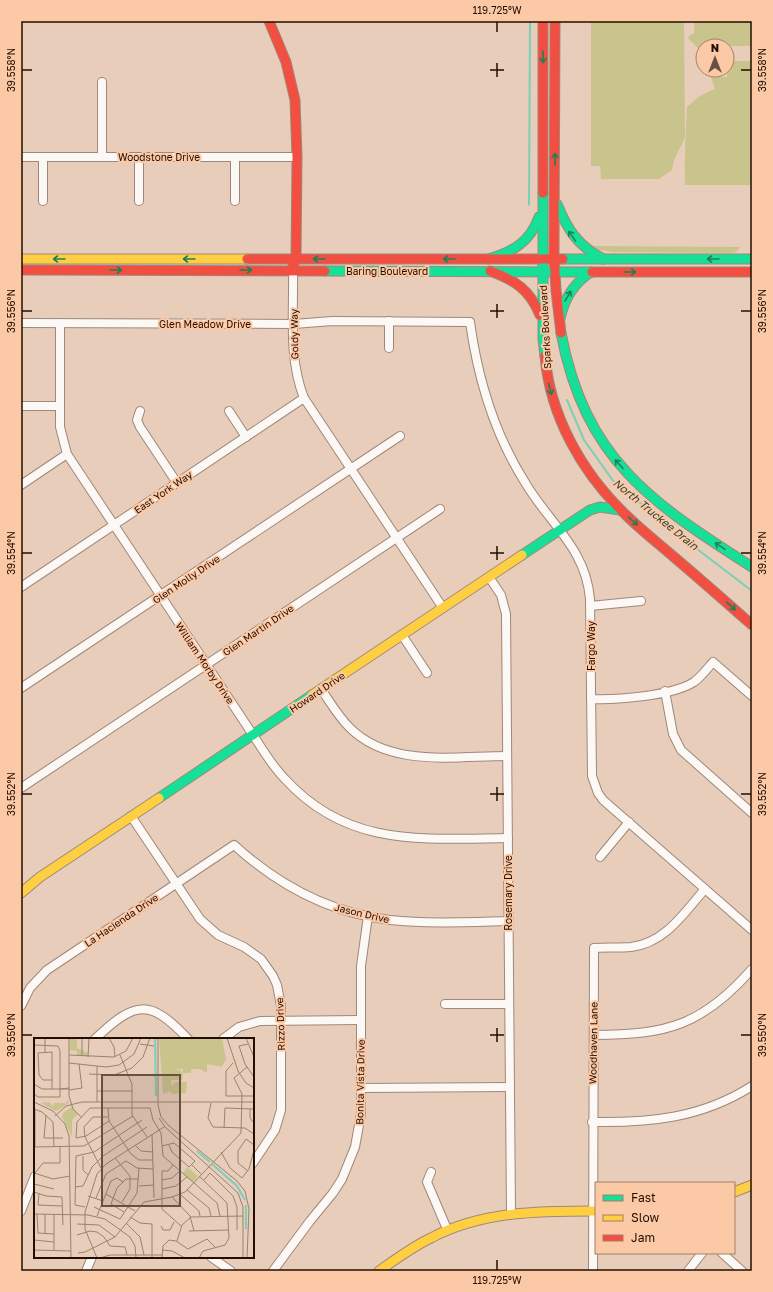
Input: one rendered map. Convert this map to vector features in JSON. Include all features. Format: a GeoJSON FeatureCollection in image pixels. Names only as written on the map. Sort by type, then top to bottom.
{"type":"FeatureCollection","features":[{"type":"Feature","properties":{"kind":"main road","name":"Goldy Way"},"geometry":{"type":"LineString","coordinates":[[269,21],[291,80],[297,119],[296,259],[293,270]]}},
{"type":"Feature","properties":{"kind":"main road","name":"Sparks Boulevard"},"geometry":{"type":"LineString","coordinates":[[543,21],[542,272],[544,356],[547,374],[558,415],[572,446],[584,466],[597,484],[620,510],[752,625]]}},
{"type":"Feature","properties":{"kind":"main road","name":"Sparks Boulevard"},"geometry":{"type":"LineString","coordinates":[[555,21],[554,272],[559,329],[571,375],[585,412],[613,457],[647,494],[667,510],[752,567]]}},
{"type":"Feature","properties":{"kind":"main road"},"geometry":{"type":"LineString","coordinates":[[555,198],[573,237],[589,252],[603,259]]}},
{"type":"Feature","properties":{"kind":"main road"},"geometry":{"type":"LineString","coordinates":[[488,259],[511,253],[525,242],[532,233],[542,207]]}},
{"type":"Feature","properties":{"kind":"main road","name":"Baring Boulevard"},"geometry":{"type":"LineString","coordinates":[[21,259],[752,259]]}},
{"type":"Feature","properties":{"kind":"main road","name":"Baring Boulevard"},"geometry":{"type":"LineString","coordinates":[[21,270],[752,272]]}},
{"type":"Feature","properties":{"kind":"main road"},"geometry":{"type":"LineString","coordinates":[[490,271],[508,277],[526,289],[537,305],[543,322]]}},
{"type":"Feature","properties":{"kind":"main road"},"geometry":{"type":"LineString","coordinates":[[559,329],[561,313],[566,300],[580,280],[592,272]]}},
{"type":"Feature","properties":{"kind":"main road","name":"Howard Drive"},"geometry":{"type":"LineString","coordinates":[[21,893],[40,876],[590,510],[600,507],[620,510]]}},
{"type":"Feature","properties":{"kind":"main road"},"geometry":{"type":"LineString","coordinates":[[735,1192],[752,1185]]}},
{"type":"Feature","properties":{"kind":"main road"},"geometry":{"type":"LineString","coordinates":[[379,1271],[411,1248],[447,1229],[485,1218],[511,1213],[594,1211]]}},
{"type":"Feature","properties":{"kind":"street"},"geometry":{"type":"LineString","coordinates":[[102,82],[102,157]]}},
{"type":"Feature","properties":{"kind":"street","name":"Woodstone Drive"},"geometry":{"type":"LineString","coordinates":[[21,157],[297,157]]}},
{"type":"Feature","properties":{"kind":"street"},"geometry":{"type":"LineString","coordinates":[[43,157],[43,201]]}},
{"type":"Feature","properties":{"kind":"street"},"geometry":{"type":"LineString","coordinates":[[139,157],[139,201]]}},
{"type":"Feature","properties":{"kind":"street"},"geometry":{"type":"LineString","coordinates":[[235,157],[235,201]]}},
{"type":"Feature","properties":{"kind":"street","name":"Goldy Way"},"geometry":{"type":"LineString","coordinates":[[293,270],[294,359],[296,374],[304,398],[443,608]]}},
{"type":"Feature","properties":{"kind":"street"},"geometry":{"type":"LineString","coordinates":[[389,321],[389,348]]}},
{"type":"Feature","properties":{"kind":"street","name":"Glen Meadow Drive"},"geometry":{"type":"LineString","coordinates":[[21,323],[294,324],[389,321],[470,322]]}},
{"type":"Feature","properties":{"kind":"street","name":"Fargo Way"},"geometry":{"type":"LineString","coordinates":[[470,322],[474,351],[484,392],[502,440],[526,485],[573,547],[585,571],[589,584],[592,776],[594,784],[603,800],[752,930]]}},
{"type":"Feature","properties":{"kind":"street","name":"William Morby Drive"},"geometry":{"type":"LineString","coordinates":[[60,323],[60,427],[67,454],[274,766],[300,793],[316,806],[350,824],[385,835],[403,838],[508,838]]}},
{"type":"Feature","properties":{"kind":"street","name":"East York Way"},"geometry":{"type":"LineString","coordinates":[[21,587],[304,398]]}},
{"type":"Feature","properties":{"kind":"street"},"geometry":{"type":"LineString","coordinates":[[21,406],[60,406]]}},
{"type":"Feature","properties":{"kind":"street"},"geometry":{"type":"LineString","coordinates":[[140,411],[137,420],[140,427],[177,483]]}},
{"type":"Feature","properties":{"kind":"street"},"geometry":{"type":"LineString","coordinates":[[229,411],[246,437]]}},
{"type":"Feature","properties":{"kind":"street","name":"Glen Molly Drive"},"geometry":{"type":"LineString","coordinates":[[21,688],[400,436]]}},
{"type":"Feature","properties":{"kind":"street"},"geometry":{"type":"LineString","coordinates":[[21,485],[67,454]]}},
{"type":"Feature","properties":{"kind":"street","name":"Glen Martin Drive"},"geometry":{"type":"LineString","coordinates":[[21,788],[440,509]]}},
{"type":"Feature","properties":{"kind":"street","name":"Rosemary Drive"},"geometry":{"type":"LineString","coordinates":[[489,577],[501,596],[506,614],[511,1213]]}},
{"type":"Feature","properties":{"kind":"street"},"geometry":{"type":"LineString","coordinates":[[590,606],[641,601]]}},
{"type":"Feature","properties":{"kind":"street"},"geometry":{"type":"LineString","coordinates":[[402,635],[427,673]]}},
{"type":"Feature","properties":{"kind":"street"},"geometry":{"type":"LineString","coordinates":[[591,699],[620,698],[665,691],[693,682],[713,662],[752,696]]}},
{"type":"Feature","properties":{"kind":"street"},"geometry":{"type":"LineString","coordinates":[[321,689],[349,727],[360,736],[383,749],[416,756],[507,756]]}},
{"type":"Feature","properties":{"kind":"street"},"geometry":{"type":"LineString","coordinates":[[665,691],[673,734],[681,750],[752,814]]}},
{"type":"Feature","properties":{"kind":"street","name":"Rizzo Drive"},"geometry":{"type":"LineString","coordinates":[[131,816],[176,883],[208,927],[228,940],[252,952],[268,967],[280,995],[280,1115],[276,1130],[254,1162]]}},
{"type":"Feature","properties":{"kind":"street"},"geometry":{"type":"LineString","coordinates":[[600,857],[628,822]]}},
{"type":"Feature","properties":{"kind":"street","name":"La Hacienda Drive"},"geometry":{"type":"LineString","coordinates":[[21,1006],[30,988],[47,970],[234,845]]}},
{"type":"Feature","properties":{"kind":"street","name":"Jason Drive"},"geometry":{"type":"LineString","coordinates":[[234,845],[267,873],[304,895],[341,910],[368,916],[410,922],[509,921]]}},
{"type":"Feature","properties":{"kind":"street","name":"Woodhaven Lane"},"geometry":{"type":"LineString","coordinates":[[593,1271],[594,1211],[592,1122],[594,948],[631,946],[652,941],[670,929],[705,889]]}},
{"type":"Feature","properties":{"kind":"street","name":"Bonita Vista Drive"},"geometry":{"type":"LineString","coordinates":[[273,1271],[333,1193],[344,1174],[355,1148],[359,1130],[361,1088],[360,966],[368,916]]}},
{"type":"Feature","properties":{"kind":"street"},"geometry":{"type":"LineString","coordinates":[[594,1035],[643,1033],[681,1024],[705,1012],[723,999],[752,969]]}},
{"type":"Feature","properties":{"kind":"street"},"geometry":{"type":"LineString","coordinates":[[445,1004],[509,1004]]}},
{"type":"Feature","properties":{"kind":"street"},"geometry":{"type":"LineString","coordinates":[[96,1038],[121,1016],[133,1011],[142,1010],[151,1011],[166,1017],[187,1038]]}},
{"type":"Feature","properties":{"kind":"street"},"geometry":{"type":"LineString","coordinates":[[224,1038],[239,1027],[249,1023],[281,1020],[360,1020]]}},
{"type":"Feature","properties":{"kind":"street"},"geometry":{"type":"LineString","coordinates":[[592,1122],[628,1122],[672,1118],[715,1105],[752,1086]]}},
{"type":"Feature","properties":{"kind":"street"},"geometry":{"type":"LineString","coordinates":[[361,1088],[510,1087]]}},
{"type":"Feature","properties":{"kind":"street"},"geometry":{"type":"LineString","coordinates":[[431,1172],[427,1182],[447,1229]]}},
{"type":"Feature","properties":{"kind":"street"},"geometry":{"type":"LineString","coordinates":[[21,1211],[34,1178]]}},
{"type":"Feature","properties":{"kind":"street"},"geometry":{"type":"LineString","coordinates":[[688,1271],[701,1254]]}},
{"type":"Feature","properties":{"kind":"street"},"geometry":{"type":"LineString","coordinates":[[723,1254],[742,1271]]}},
{"type":"Feature","properties":{"kind":"street"},"geometry":{"type":"LineString","coordinates":[[86,1271],[92,1258]]}},
{"type":"Feature","properties":{"kind":"street"},"geometry":{"type":"LineString","coordinates":[[212,1258],[231,1271]]}},
{"type":"Feature","properties":{"kind":"shaded area"},"geometry":{"type":"Polygon","coordinates":[[[591,21],[684,21],[685,137],[675,157],[672,170],[659,179],[601,179],[600,166],[591,166],[591,21]]]}},
{"type":"Feature","properties":{"kind":"shaded area"},"geometry":{"type":"Polygon","coordinates":[[[694,21],[752,21],[752,46],[735,46],[735,38],[695,38],[695,45],[688,38],[690,35],[694,34],[694,21]]]}},
{"type":"Feature","properties":{"kind":"shaded area"},"geometry":{"type":"Polygon","coordinates":[[[735,61],[752,61],[752,185],[685,185],[687,107],[700,96],[715,89],[711,78],[735,78],[735,61]]]}},
{"type":"Feature","properties":{"kind":"shaded area"},"geometry":{"type":"Polygon","coordinates":[[[592,246],[740,247],[733,253],[613,252],[599,250],[592,246]]]}},
{"type":"Feature","properties":{"kind":"waterway"},"geometry":{"type":"LineString","coordinates":[[529,205],[530,21]]}},
{"type":"Feature","properties":{"kind":"waterway","name":"North Truckee Drain"},"geometry":{"type":"LineString","coordinates":[[567,400],[584,440],[614,482],[684,539],[752,591]]}},
{"type":"Feature","properties":{"kind":"traffic: fast"},"geometry":{"type":"LineString","coordinates":[[543,193],[543,339],[545,356]]}},
{"type":"Feature","properties":{"kind":"traffic: fast"},"geometry":{"type":"LineString","coordinates":[[557,204],[574,236],[594,254],[603,259]]}},
{"type":"Feature","properties":{"kind":"traffic: fast"},"geometry":{"type":"LineString","coordinates":[[488,259],[505,253],[520,245],[531,233],[539,217]]}},
{"type":"Feature","properties":{"kind":"traffic: fast"},"geometry":{"type":"LineString","coordinates":[[563,259],[752,259]]}},
{"type":"Feature","properties":{"kind":"traffic: fast"},"geometry":{"type":"LineString","coordinates":[[325,271],[592,272]]}},
{"type":"Feature","properties":{"kind":"traffic: fast"},"geometry":{"type":"LineString","coordinates":[[560,319],[567,298],[575,286],[591,272]]}},
{"type":"Feature","properties":{"kind":"traffic: fast"},"geometry":{"type":"LineString","coordinates":[[561,333],[572,377],[587,414],[605,445],[627,473],[653,498],[682,521],[752,567]]}},
{"type":"Feature","properties":{"kind":"traffic: fast"},"geometry":{"type":"LineString","coordinates":[[522,555],[590,510],[600,507],[620,510]]}},
{"type":"Feature","properties":{"kind":"traffic: fast"},"geometry":{"type":"LineString","coordinates":[[159,798],[312,695]]}},
{"type":"Feature","properties":{"kind":"traffic: slow"},"geometry":{"type":"LineString","coordinates":[[21,259],[247,259]]}},
{"type":"Feature","properties":{"kind":"traffic: slow"},"geometry":{"type":"LineString","coordinates":[[312,695],[522,555]]}},
{"type":"Feature","properties":{"kind":"traffic: slow"},"geometry":{"type":"LineString","coordinates":[[21,893],[40,877],[159,798]]}},
{"type":"Feature","properties":{"kind":"traffic: slow"},"geometry":{"type":"LineString","coordinates":[[735,1192],[752,1185]]}},
{"type":"Feature","properties":{"kind":"traffic: slow"},"geometry":{"type":"LineString","coordinates":[[379,1271],[404,1253],[424,1242],[450,1229],[470,1222],[512,1214],[533,1212],[595,1211]]}},
{"type":"Feature","properties":{"kind":"traffic: jam"},"geometry":{"type":"LineString","coordinates":[[269,21],[286,62],[295,100],[297,157],[296,259],[293,266]]}},
{"type":"Feature","properties":{"kind":"traffic: jam"},"geometry":{"type":"LineString","coordinates":[[543,21],[543,193]]}},
{"type":"Feature","properties":{"kind":"traffic: jam"},"geometry":{"type":"LineString","coordinates":[[555,21],[554,255],[561,333]]}},
{"type":"Feature","properties":{"kind":"traffic: jam"},"geometry":{"type":"LineString","coordinates":[[247,259],[563,259]]}},
{"type":"Feature","properties":{"kind":"traffic: jam"},"geometry":{"type":"LineString","coordinates":[[21,270],[325,271]]}},
{"type":"Feature","properties":{"kind":"traffic: jam"},"geometry":{"type":"LineString","coordinates":[[490,271],[507,278],[521,287],[536,306],[540,315]]}},
{"type":"Feature","properties":{"kind":"traffic: jam"},"geometry":{"type":"LineString","coordinates":[[592,272],[752,272]]}},
{"type":"Feature","properties":{"kind":"traffic: jam"},"geometry":{"type":"LineString","coordinates":[[545,356],[548,378],[561,422],[582,462],[595,481],[610,499],[632,521],[752,625]]}}]}
